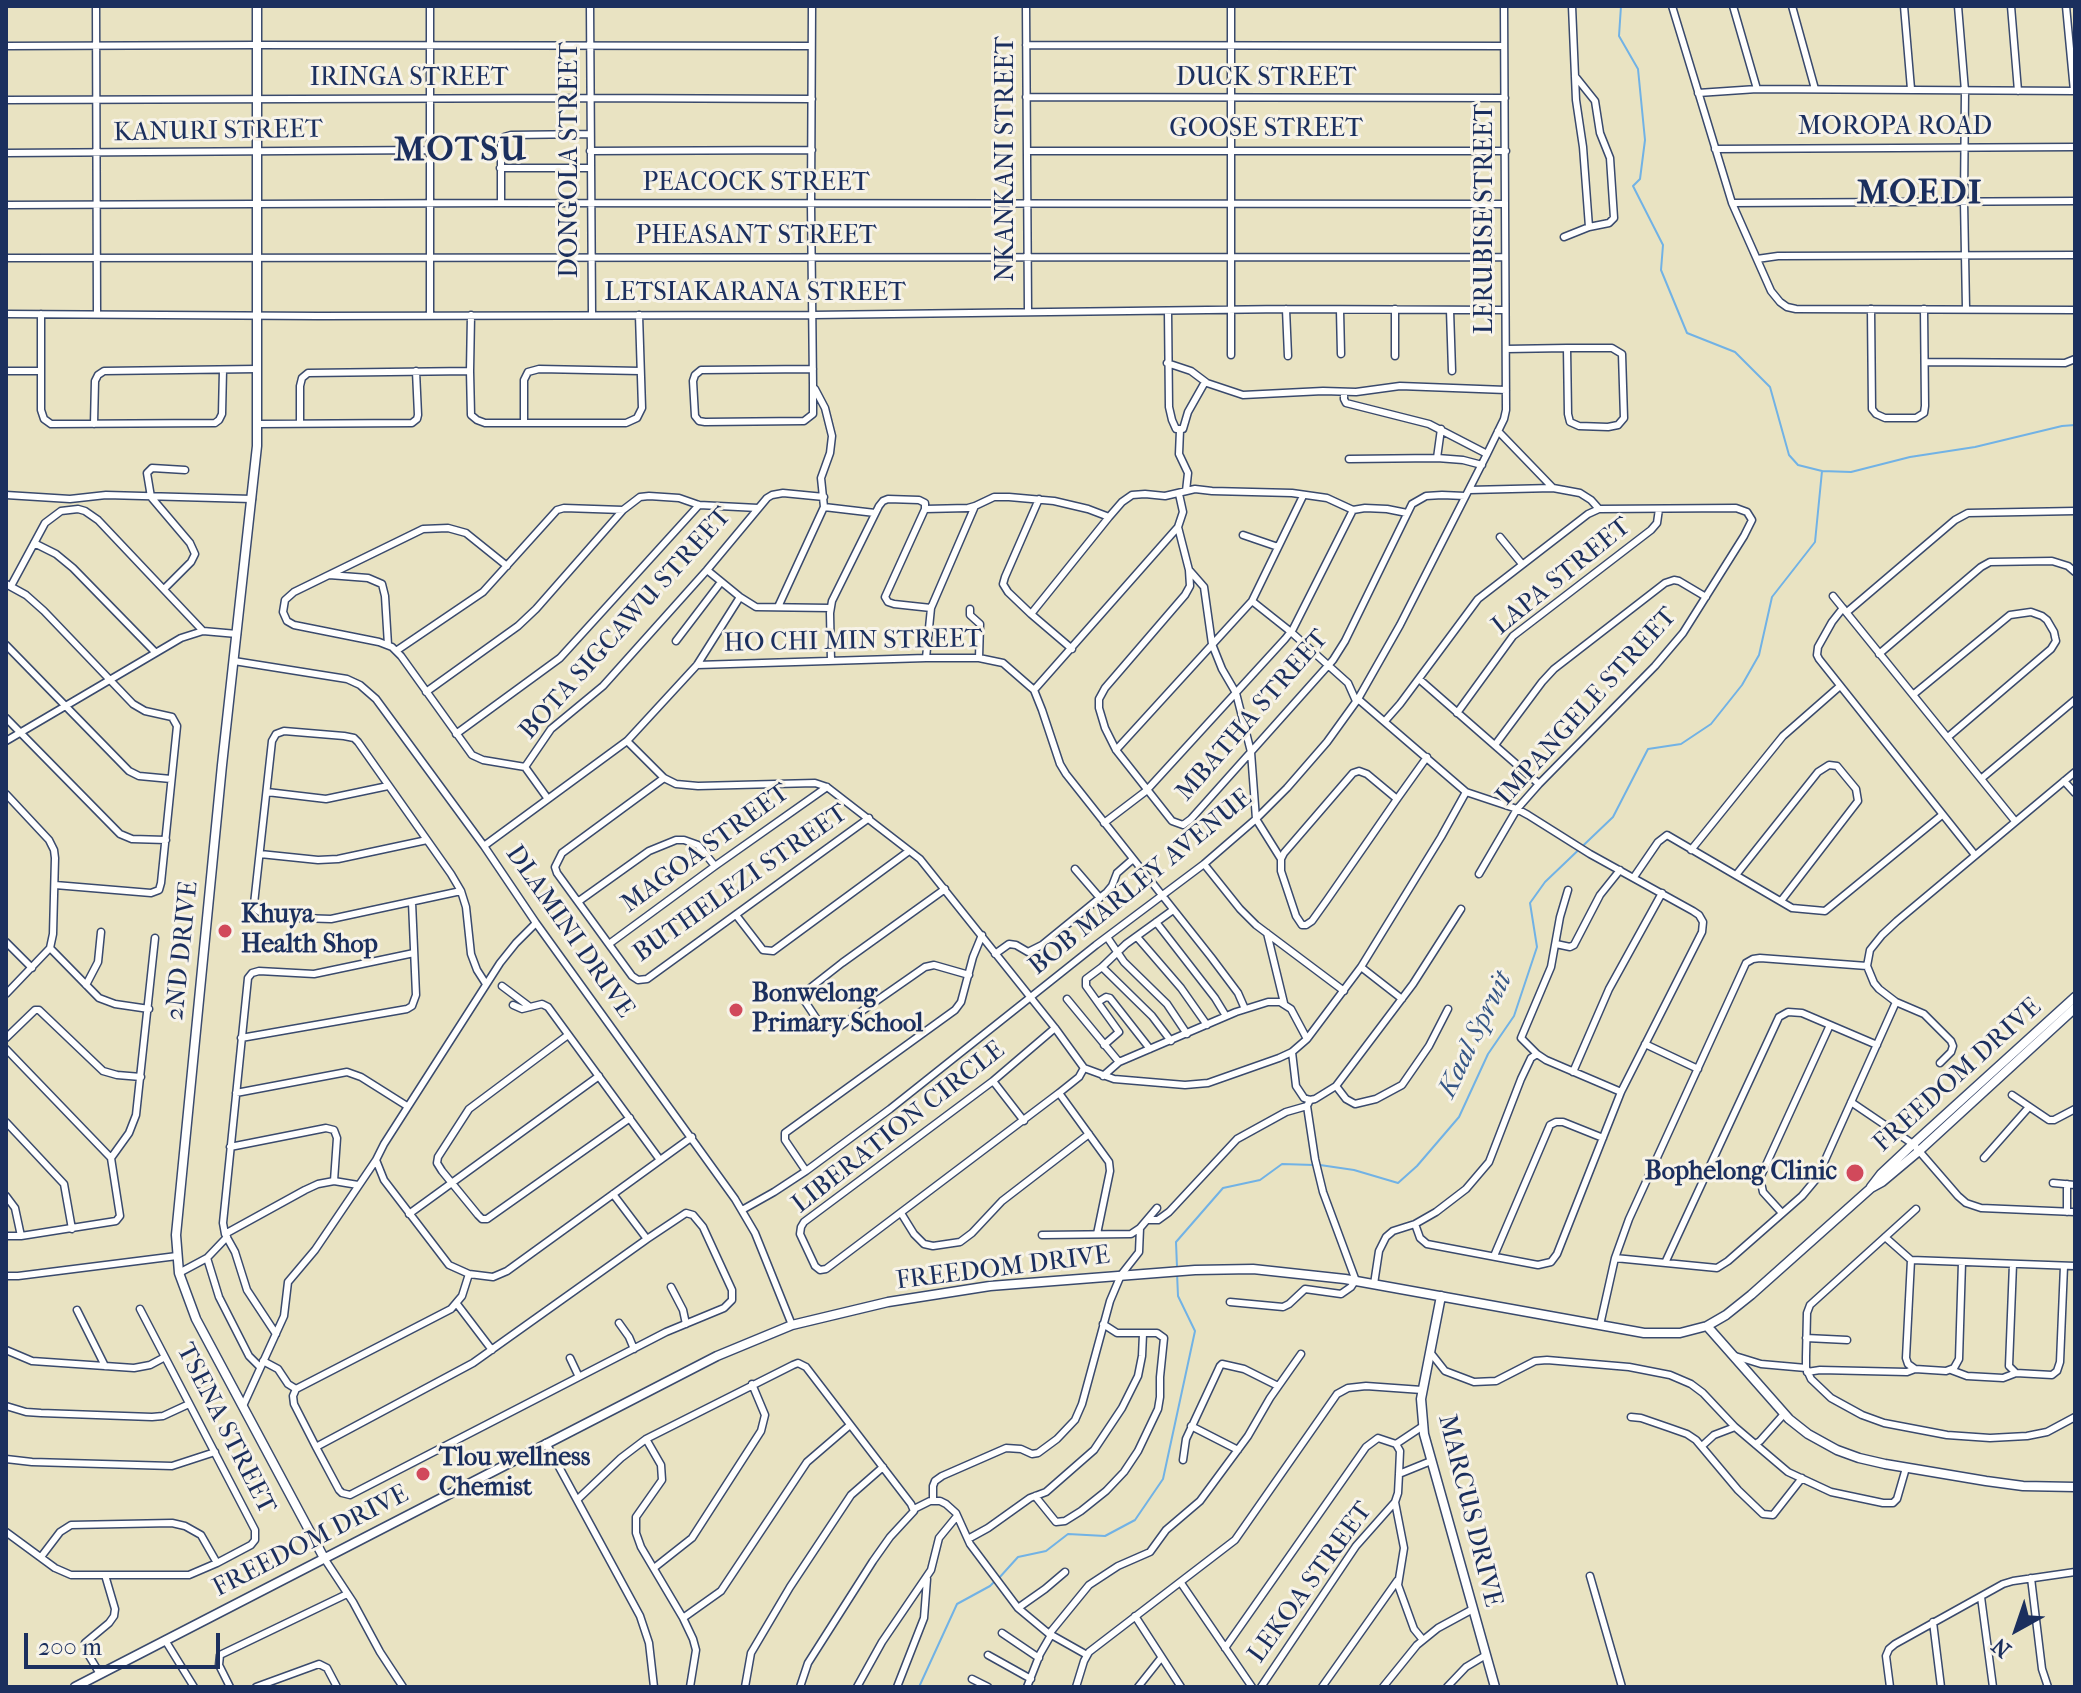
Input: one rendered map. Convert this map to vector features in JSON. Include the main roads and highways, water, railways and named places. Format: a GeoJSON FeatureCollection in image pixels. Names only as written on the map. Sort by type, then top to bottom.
{"type":"FeatureCollection","features":[{"type":"Feature","properties":{"kind":"waterway","name":"Kaal Spruit"},"geometry":{"type":"LineString","coordinates":[[1320,1165],[1354,1170],[1398,1183],[1417,1166],[1459,1117],[1488,1054],[1514,1016],[1537,947],[1530,903],[1545,882],[1613,817],[1648,749],[1681,744],[1711,724],[1742,685],[1759,655],[1772,597],[1815,542],[1822,471],[1798,465],[1789,455],[1770,387],[1735,352],[1687,333],[1661,270],[1663,245],[1633,186],[1640,179],[1645,140],[1638,69],[1619,36],[1621,6]]}},
{"type":"Feature","properties":{"kind":"waterway"},"geometry":{"type":"LineString","coordinates":[[1822,471],[1851,472],[1910,457],[1975,447],[2075,425]]}},
{"type":"Feature","properties":{"kind":"waterway","name":"Kaal Spruit"},"geometry":{"type":"LineString","coordinates":[[1177,1267],[1176,1242],[1223,1188],[1260,1180],[1282,1164],[1314,1165]]}},
{"type":"Feature","properties":{"kind":"waterway","name":"Kaal Spruit"},"geometry":{"type":"LineString","coordinates":[[999,1578],[1018,1557],[1046,1551],[1068,1534],[1105,1536],[1135,1520],[1163,1479],[1195,1331],[1178,1296],[1177,1273]]}},
{"type":"Feature","properties":{"kind":"waterway","name":"Kaal Spruit"},"geometry":{"type":"LineString","coordinates":[[919,1687],[957,1604],[994,1582]]}},
{"type":"Feature","properties":{"kind":"place","name":"Khuya Health Shop"},"geometry":{"type":"Point","coordinates":[225,931]}},
{"type":"Feature","properties":{"kind":"place","name":"Bonwelong Primary School"},"geometry":{"type":"Point","coordinates":[736,1010]}},
{"type":"Feature","properties":{"kind":"place","name":"Bophelong Clinic"},"geometry":{"type":"Point","coordinates":[1855,1173]}},
{"type":"Feature","properties":{"kind":"place","name":"Tlou wellness Chemist"},"geometry":{"type":"Point","coordinates":[423,1474]}},
{"type":"Feature","properties":{"kind":"district","name":"MOTSU"},"geometry":{"type":"Point","coordinates":[461,152]}},
{"type":"Feature","properties":{"kind":"district","name":"MOEDI"},"geometry":{"type":"Point","coordinates":[1920,195]}}]}
